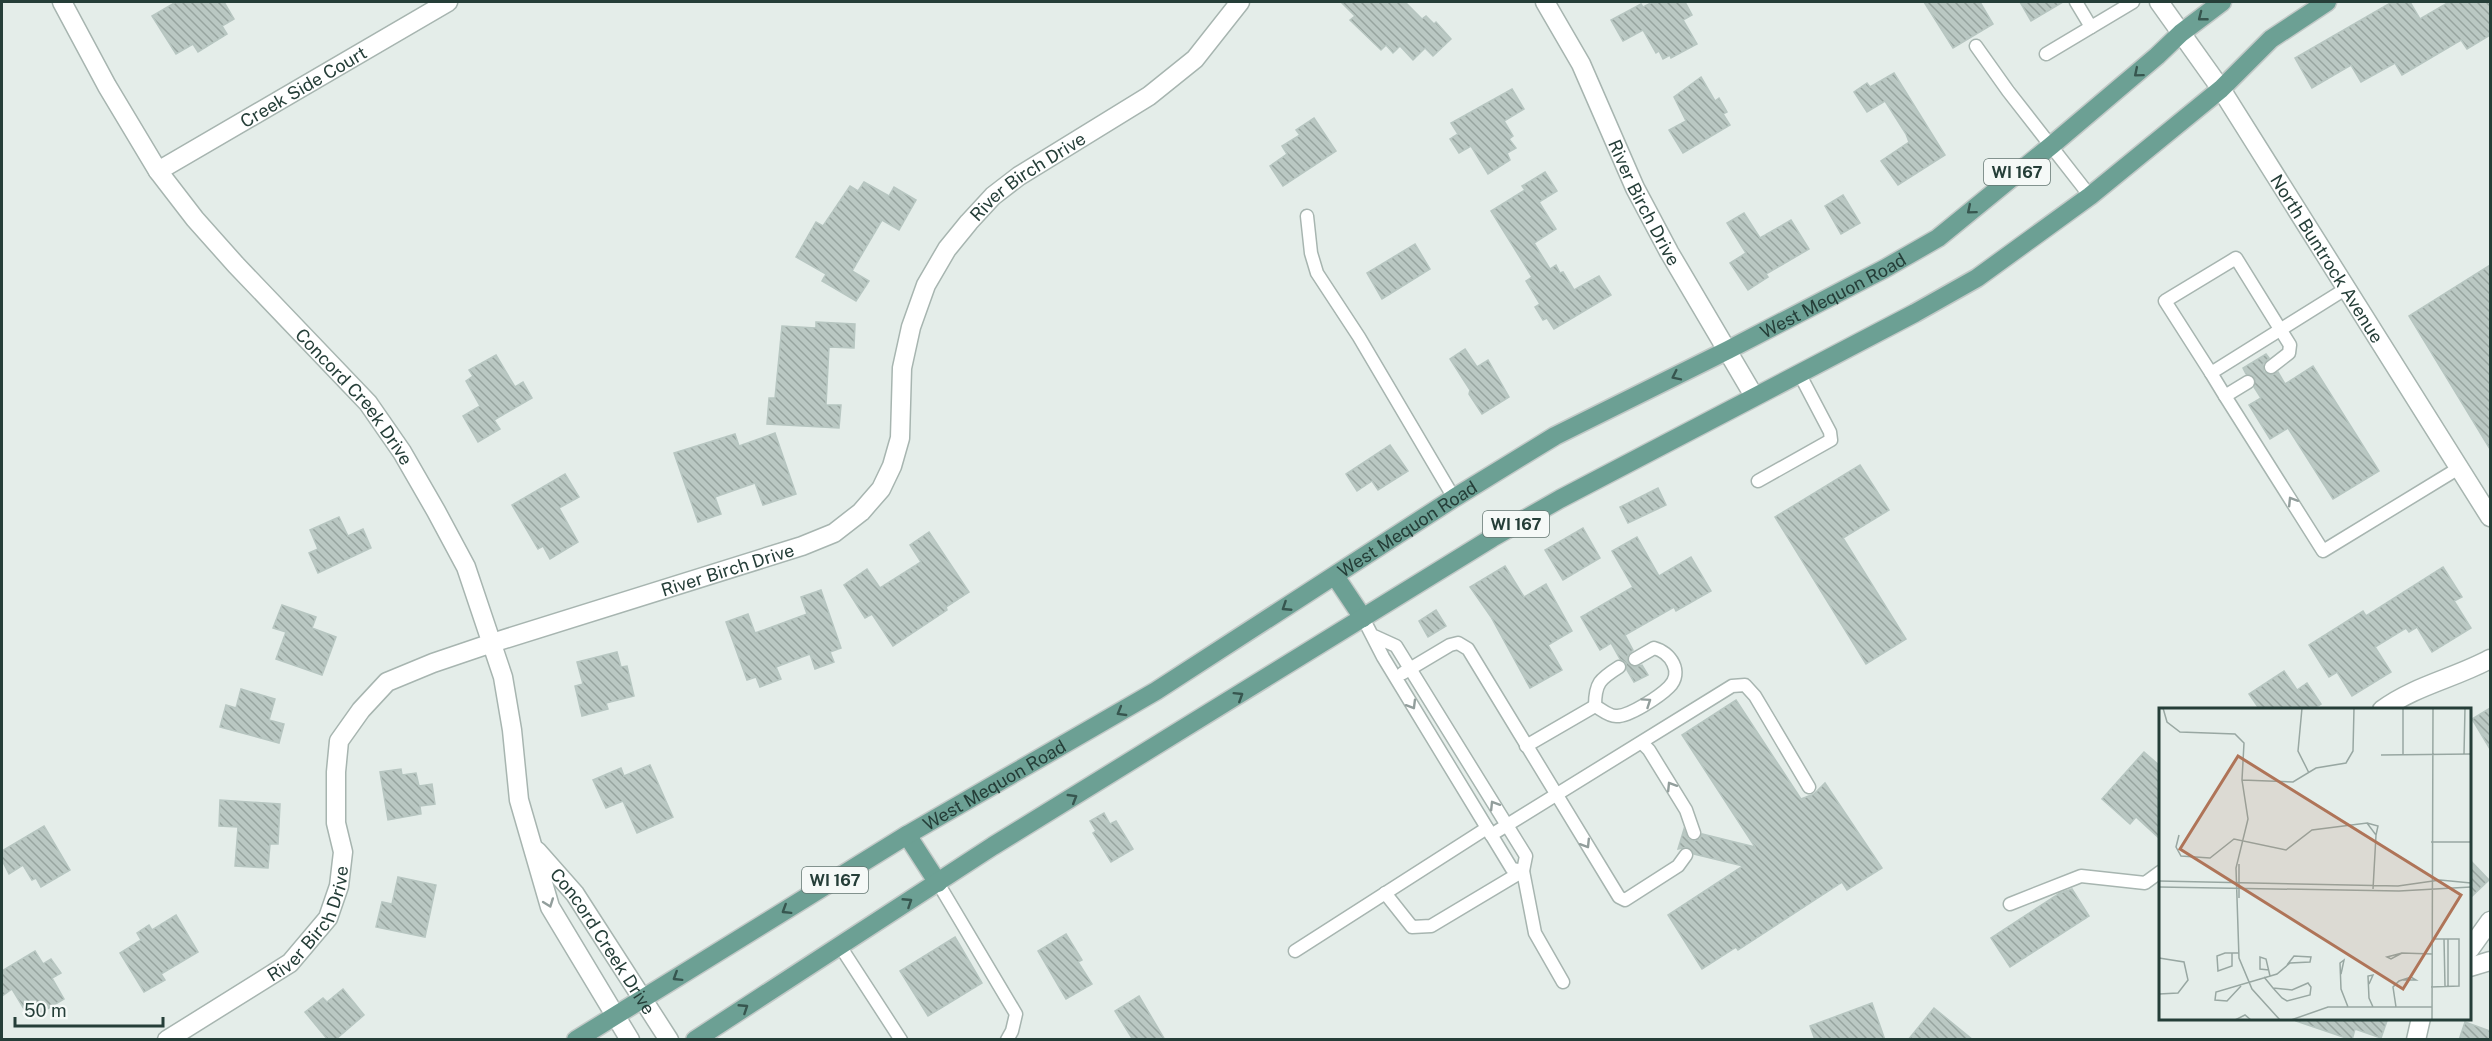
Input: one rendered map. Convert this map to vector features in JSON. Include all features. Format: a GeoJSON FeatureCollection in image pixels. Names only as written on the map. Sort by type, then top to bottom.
{"type":"FeatureCollection","features":[{"type":"Feature","properties":{"kind":"main road","name":"West Mequon Road"},"geometry":{"type":"LineString","coordinates":[[576,1040],[907,835],[1156,691],[1454,498],[1555,436],[1728,350],[1884,269],[1938,238],[2052,145],[2181,33],[2222,2]]}},
{"type":"Feature","properties":{"kind":"main road","name":"WI 167"},"geometry":{"type":"LineString","coordinates":[[695,1040],[993,846],[1560,498],[1915,313],[1977,278],[2090,196],[2221,89],[2271,39],[2327,2]]}},
{"type":"Feature","properties":{"kind":"main road"},"geometry":{"type":"LineString","coordinates":[[1335,576],[1363,618]]}},
{"type":"Feature","properties":{"kind":"main road"},"geometry":{"type":"LineString","coordinates":[[907,835],[938,883]]}},
{"type":"Feature","properties":{"kind":"street","name":"Concord Creek Drive"},"geometry":{"type":"LineString","coordinates":[[62,2],[107,86],[158,171],[195,219],[236,265],[368,403],[402,452],[466,567],[503,677],[512,730],[519,800],[550,907],[630,1040]]}},
{"type":"Feature","properties":{"kind":"street","name":"Creek Side Court"},"geometry":{"type":"LineString","coordinates":[[158,171],[448,2]]}},
{"type":"Feature","properties":{"kind":"street","name":"River Birch Drive"},"geometry":{"type":"LineString","coordinates":[[167,1040],[290,963],[328,918],[339,886],[343,852],[336,823],[339,741],[361,710],[387,682],[492,643],[802,546],[834,533],[861,512],[881,489],[892,466],[900,438],[902,368],[911,327],[926,285],[946,249],[993,196],[1019,176],[1149,96],[1196,59],[1240,2]]}},
{"type":"Feature","properties":{"kind":"street","name":"River Birch Drive"},"geometry":{"type":"LineString","coordinates":[[1545,2],[1581,64],[1620,155],[1654,225],[1754,396]]}},
{"type":"Feature","properties":{"kind":"street","name":"North Buntrock Avenue"},"geometry":{"type":"LineString","coordinates":[[2159,2],[2221,89],[2460,468],[2485,496],[2490,517]]}},
{"type":"Feature","properties":{"kind":"street"},"geometry":{"type":"LineString","coordinates":[[2385,708],[2400,696],[2464,674],[2490,659]]}},
{"type":"Feature","properties":{"kind":"street","name":"Concord Creek Drive"},"geometry":{"type":"LineString","coordinates":[[534,847],[575,894],[669,1040]]}},
{"type":"Feature","properties":{"kind":"street"},"geometry":{"type":"LineString","coordinates":[[2471,946],[2490,921]]}},
{"type":"Feature","properties":{"kind":"street"},"geometry":{"type":"LineString","coordinates":[[2471,966],[2490,960]]}},
{"type":"Feature","properties":{"kind":"street"},"geometry":{"type":"LineString","coordinates":[[2416,1040],[2421,1020]]}},
{"type":"Feature","properties":{"kind":"lane"},"geometry":{"type":"LineString","coordinates":[[2076,2],[2091,27]]}},
{"type":"Feature","properties":{"kind":"lane"},"geometry":{"type":"LineString","coordinates":[[2046,54],[2133,2]]}},
{"type":"Feature","properties":{"kind":"lane"},"geometry":{"type":"LineString","coordinates":[[1976,46],[2090,196]]}},
{"type":"Feature","properties":{"kind":"lane"},"geometry":{"type":"LineString","coordinates":[[1307,216],[1311,253],[1317,273],[1359,337],[1454,498]]}},
{"type":"Feature","properties":{"kind":"lane"},"geometry":{"type":"LineString","coordinates":[[2271,368],[2289,353],[2290,345],[2236,258],[2165,301],[2323,551],[2460,468]]}},
{"type":"Feature","properties":{"kind":"lane"},"geometry":{"type":"LineString","coordinates":[[2211,373],[2347,288]]}},
{"type":"Feature","properties":{"kind":"lane"},"geometry":{"type":"LineString","coordinates":[[1758,481],[1831,440],[1830,432],[1799,373]]}},
{"type":"Feature","properties":{"kind":"lane"},"geometry":{"type":"LineString","coordinates":[[2225,396],[2248,382]]}},
{"type":"Feature","properties":{"kind":"lane"},"geometry":{"type":"LineString","coordinates":[[1363,618],[1395,678],[1512,869],[1523,871]]}},
{"type":"Feature","properties":{"kind":"lane"},"geometry":{"type":"LineString","coordinates":[[1374,636],[1396,646],[1526,856],[1523,871],[1535,933],[1563,982]]}},
{"type":"Feature","properties":{"kind":"lane"},"geometry":{"type":"LineString","coordinates":[[1395,678],[1450,645],[1458,643],[1468,649],[1619,897],[1625,900],[1678,866],[1686,855]]}},
{"type":"Feature","properties":{"kind":"lane"},"geometry":{"type":"LineString","coordinates":[[1595,706],[1613,716],[1622,716],[1634,711],[1670,686],[1675,676],[1672,660],[1665,651],[1654,648],[1635,659]]}},
{"type":"Feature","properties":{"kind":"lane"},"geometry":{"type":"LineString","coordinates":[[1595,706],[1595,690],[1603,677],[1619,668]]}},
{"type":"Feature","properties":{"kind":"lane"},"geometry":{"type":"LineString","coordinates":[[1295,951],[1385,893],[1489,832],[1507,825],[1732,686],[1745,685],[1755,696],[1809,787]]}},
{"type":"Feature","properties":{"kind":"lane"},"geometry":{"type":"LineString","coordinates":[[1526,746],[1595,706]]}},
{"type":"Feature","properties":{"kind":"lane"},"geometry":{"type":"LineString","coordinates":[[1642,743],[1649,750],[1686,810],[1694,833]]}},
{"type":"Feature","properties":{"kind":"lane"},"geometry":{"type":"LineString","coordinates":[[1385,893],[1412,927],[1431,926],[1523,871]]}},
{"type":"Feature","properties":{"kind":"lane"},"geometry":{"type":"LineString","coordinates":[[2010,904],[2081,876],[2145,883],[2159,873]]}},
{"type":"Feature","properties":{"kind":"lane"},"geometry":{"type":"LineString","coordinates":[[938,883],[1016,1014],[1007,1040]]}},
{"type":"Feature","properties":{"kind":"lane"},"geometry":{"type":"LineString","coordinates":[[840,946],[901,1040]]}},
{"type":"Feature","properties":{"kind":"building"},"geometry":{"type":"Polygon","coordinates":[[[176,2],[224,2],[234,19],[222,26],[227,34],[198,52],[193,44],[176,54],[152,16],[176,2]]]}},
{"type":"Feature","properties":{"kind":"building"},"geometry":{"type":"Polygon","coordinates":[[[1341,2],[1405,2],[1422,19],[1426,16],[1434,24],[1436,22],[1451,39],[1433,56],[1425,48],[1413,60],[1400,46],[1393,53],[1386,45],[1381,50],[1350,20],[1355,16],[1341,2]]]}},
{"type":"Feature","properties":{"kind":"building"},"geometry":{"type":"Polygon","coordinates":[[[1653,2],[1685,2],[1692,15],[1683,20],[1697,44],[1671,58],[1670,55],[1663,59],[1659,51],[1656,53],[1643,30],[1623,41],[1611,20],[1641,4],[1643,7],[1653,2]]]}},
{"type":"Feature","properties":{"kind":"building"},"geometry":{"type":"Polygon","coordinates":[[[1924,2],[1980,2],[1993,24],[1953,48],[1924,2]]]}},
{"type":"Feature","properties":{"kind":"building"},"geometry":{"type":"Polygon","coordinates":[[[2020,2],[2063,2],[2031,21],[2020,2]]]}},
{"type":"Feature","properties":{"kind":"building"},"geometry":{"type":"Polygon","coordinates":[[[2392,2],[2410,2],[2420,19],[2449,2],[2490,2],[2490,35],[2467,49],[2461,40],[2402,75],[2395,63],[2361,82],[2351,65],[2312,88],[2295,58],[2392,2]]]}},
{"type":"Feature","properties":{"kind":"building"},"geometry":{"type":"Polygon","coordinates":[[[1894,73],[1945,155],[1898,185],[1881,161],[1909,142],[1906,134],[1885,101],[1867,112],[1854,92],[1867,83],[1870,87],[1894,73]]]}},
{"type":"Feature","properties":{"kind":"building"},"geometry":{"type":"Polygon","coordinates":[[[1701,77],[1715,101],[1719,98],[1727,112],[1723,114],[1730,125],[1683,153],[1669,130],[1686,121],[1674,97],[1701,77]]]}},
{"type":"Feature","properties":{"kind":"building"},"geometry":{"type":"Polygon","coordinates":[[[1512,89],[1524,109],[1504,121],[1513,136],[1509,139],[1516,148],[1507,153],[1510,160],[1488,174],[1471,146],[1459,153],[1450,139],[1458,134],[1451,123],[1512,89]]]}},
{"type":"Feature","properties":{"kind":"building"},"geometry":{"type":"Polygon","coordinates":[[[1314,118],[1336,151],[1283,186],[1270,166],[1287,154],[1282,146],[1300,135],[1296,130],[1314,118]]]}},
{"type":"Feature","properties":{"kind":"building"},"geometry":{"type":"Polygon","coordinates":[[[1545,172],[1557,191],[1539,202],[1556,229],[1534,243],[1550,269],[1556,265],[1574,290],[1599,276],[1611,295],[1554,329],[1547,318],[1543,320],[1535,307],[1540,304],[1526,281],[1532,277],[1491,211],[1525,190],[1522,186],[1545,172]]]}},
{"type":"Feature","properties":{"kind":"building"},"geometry":{"type":"Polygon","coordinates":[[[864,182],[889,196],[894,187],[916,200],[899,230],[882,220],[852,271],[869,281],[856,301],[822,281],[826,274],[796,257],[816,222],[823,226],[850,186],[858,191],[864,182]]]}},
{"type":"Feature","properties":{"kind":"building"},"geometry":{"type":"Polygon","coordinates":[[[1843,195],[1860,223],[1841,234],[1825,206],[1843,195]]]}},
{"type":"Feature","properties":{"kind":"building"},"geometry":{"type":"Polygon","coordinates":[[[1744,213],[1760,238],[1791,220],[1809,249],[1766,274],[1768,277],[1748,290],[1730,263],[1746,253],[1727,223],[1744,213]]]}},
{"type":"Feature","properties":{"kind":"building"},"geometry":{"type":"Polygon","coordinates":[[[1415,244],[1430,269],[1382,299],[1367,273],[1415,244]]]}},
{"type":"Feature","properties":{"kind":"building"},"geometry":{"type":"Polygon","coordinates":[[[2490,265],[2490,449],[2409,316],[2490,265]]]}},
{"type":"Feature","properties":{"kind":"building"},"geometry":{"type":"Polygon","coordinates":[[[816,322],[855,324],[854,348],[829,347],[826,405],[841,405],[839,428],[767,424],[769,398],[775,398],[782,326],[816,328],[816,322]]]}},
{"type":"Feature","properties":{"kind":"building"},"geometry":{"type":"Polygon","coordinates":[[[1465,349],[1477,367],[1488,360],[1509,397],[1482,414],[1450,359],[1465,349]]]}},
{"type":"Feature","properties":{"kind":"building"},"geometry":{"type":"Polygon","coordinates":[[[2266,354],[2269,358],[2263,364],[2264,372],[2272,375],[2278,372],[2285,384],[2313,366],[2379,471],[2333,499],[2288,428],[2270,439],[2249,405],[2261,398],[2254,387],[2255,378],[2246,374],[2243,368],[2266,354]]]}},
{"type":"Feature","properties":{"kind":"building"},"geometry":{"type":"Polygon","coordinates":[[[496,355],[515,387],[523,382],[532,398],[494,420],[500,429],[478,442],[463,416],[480,406],[466,381],[473,376],[469,370],[496,355]]]}},
{"type":"Feature","properties":{"kind":"building"},"geometry":{"type":"Polygon","coordinates":[[[775,433],[796,494],[763,505],[755,483],[715,497],[721,514],[698,522],[674,453],[735,434],[739,446],[775,433]]]}},
{"type":"Feature","properties":{"kind":"building"},"geometry":{"type":"Polygon","coordinates":[[[1390,445],[1408,471],[1378,490],[1372,481],[1357,491],[1346,474],[1390,445]]]}},
{"type":"Feature","properties":{"kind":"building"},"geometry":{"type":"Polygon","coordinates":[[[1860,465],[1889,510],[1843,538],[1906,639],[1866,664],[1775,517],[1860,465]]]}},
{"type":"Feature","properties":{"kind":"building"},"geometry":{"type":"Polygon","coordinates":[[[565,474],[579,497],[559,508],[578,542],[550,559],[543,546],[538,549],[512,505],[565,474]]]}},
{"type":"Feature","properties":{"kind":"building"},"geometry":{"type":"Polygon","coordinates":[[[1658,488],[1666,505],[1628,523],[1620,507],[1658,488]]]}},
{"type":"Feature","properties":{"kind":"building"},"geometry":{"type":"Polygon","coordinates":[[[339,517],[348,536],[363,529],[371,548],[318,573],[309,553],[318,549],[310,530],[339,517]]]}},
{"type":"Feature","properties":{"kind":"building"},"geometry":{"type":"Polygon","coordinates":[[[1583,528],[1600,558],[1563,580],[1545,550],[1583,528]]]}},
{"type":"Feature","properties":{"kind":"building"},"geometry":{"type":"Polygon","coordinates":[[[929,532],[969,592],[946,607],[947,610],[893,646],[872,614],[865,618],[844,585],[867,569],[880,588],[921,562],[910,545],[929,532]]]}},
{"type":"Feature","properties":{"kind":"building"},"geometry":{"type":"Polygon","coordinates":[[[1637,537],[1659,576],[1691,557],[1711,591],[1676,611],[1674,607],[1625,635],[1633,650],[1628,655],[1628,663],[1634,667],[1642,665],[1648,675],[1634,682],[1626,663],[1620,659],[1611,643],[1600,650],[1581,617],[1633,587],[1612,551],[1637,537]]]}},
{"type":"Feature","properties":{"kind":"building"},"geometry":{"type":"Polygon","coordinates":[[[1505,566],[1524,597],[1546,584],[1572,631],[1548,645],[1562,670],[1530,688],[1491,617],[1470,587],[1505,566]]]}},
{"type":"Feature","properties":{"kind":"building"},"geometry":{"type":"Polygon","coordinates":[[[2443,567],[2462,597],[2454,601],[2471,628],[2432,652],[2417,627],[2409,632],[2406,628],[2375,647],[2391,672],[2352,696],[2337,672],[2329,677],[2309,645],[2363,611],[2366,616],[2443,567]]]}},
{"type":"Feature","properties":{"kind":"building"},"geometry":{"type":"Polygon","coordinates":[[[821,590],[841,648],[830,652],[834,662],[815,669],[810,654],[776,667],[781,679],[760,687],[756,677],[747,680],[726,622],[748,614],[755,633],[807,614],[801,597],[821,590]]]}},
{"type":"Feature","properties":{"kind":"building"},"geometry":{"type":"Polygon","coordinates":[[[282,605],[316,617],[312,628],[336,637],[322,675],[276,659],[286,632],[273,628],[282,605]]]}},
{"type":"Feature","properties":{"kind":"building"},"geometry":{"type":"Polygon","coordinates":[[[1436,610],[1446,626],[1428,637],[1419,621],[1436,610]]]}},
{"type":"Feature","properties":{"kind":"building"},"geometry":{"type":"Polygon","coordinates":[[[617,652],[621,667],[627,666],[634,696],[606,703],[608,709],[582,716],[575,686],[583,684],[577,662],[617,652]]]}},
{"type":"Feature","properties":{"kind":"building"},"geometry":{"type":"Polygon","coordinates":[[[2284,671],[2297,690],[2307,683],[2321,704],[2315,708],[2259,708],[2249,694],[2284,671]]]}},
{"type":"Feature","properties":{"kind":"building"},"geometry":{"type":"Polygon","coordinates":[[[241,689],[275,699],[269,720],[284,724],[279,743],[220,727],[226,705],[236,708],[241,689]]]}},
{"type":"Feature","properties":{"kind":"building"},"geometry":{"type":"Polygon","coordinates":[[[1736,700],[1801,799],[1814,794],[1825,783],[1882,868],[1847,890],[1842,882],[1738,950],[1736,947],[1702,969],[1668,915],[1743,866],[1694,854],[1687,847],[1678,849],[1684,829],[1688,839],[1692,841],[1700,839],[1702,834],[1755,847],[1682,735],[1736,700]]]}},
{"type":"Feature","properties":{"kind":"building"},"geometry":{"type":"Polygon","coordinates":[[[2490,708],[2490,749],[2472,719],[2490,708]]]}},
{"type":"Feature","properties":{"kind":"building"},"geometry":{"type":"Polygon","coordinates":[[[2144,752],[2159,765],[2159,838],[2136,817],[2130,824],[2102,799],[2144,752]]]}},
{"type":"Feature","properties":{"kind":"building"},"geometry":{"type":"Polygon","coordinates":[[[650,765],[673,817],[637,833],[623,801],[606,808],[593,780],[621,768],[624,776],[650,765]]]}},
{"type":"Feature","properties":{"kind":"building"},"geometry":{"type":"Polygon","coordinates":[[[401,769],[402,775],[416,773],[419,786],[432,784],[435,804],[420,806],[421,814],[388,820],[380,772],[401,769]]]}},
{"type":"Feature","properties":{"kind":"building"},"geometry":{"type":"Polygon","coordinates":[[[220,800],[280,804],[278,844],[270,844],[268,868],[235,866],[238,827],[219,826],[220,800]]]}},
{"type":"Feature","properties":{"kind":"building"},"geometry":{"type":"Polygon","coordinates":[[[1104,813],[1110,824],[1116,821],[1133,849],[1111,862],[1093,833],[1096,831],[1090,821],[1104,813]]]}},
{"type":"Feature","properties":{"kind":"building"},"geometry":{"type":"Polygon","coordinates":[[[44,826],[70,870],[41,887],[36,878],[32,880],[23,865],[9,874],[2,860],[2,851],[44,826]]]}},
{"type":"Feature","properties":{"kind":"building"},"geometry":{"type":"Polygon","coordinates":[[[2471,861],[2489,880],[2471,897],[2471,861]]]}},
{"type":"Feature","properties":{"kind":"building"},"geometry":{"type":"Polygon","coordinates":[[[398,877],[436,885],[425,937],[376,927],[382,902],[392,904],[398,877]]]}},
{"type":"Feature","properties":{"kind":"building"},"geometry":{"type":"Polygon","coordinates":[[[2072,889],[2089,916],[2010,967],[1991,938],[2060,893],[2072,889]]]}},
{"type":"Feature","properties":{"kind":"building"},"geometry":{"type":"Polygon","coordinates":[[[176,915],[198,952],[161,974],[165,980],[144,992],[120,953],[141,940],[137,933],[149,925],[152,930],[176,915]]]}},
{"type":"Feature","properties":{"kind":"building"},"geometry":{"type":"Polygon","coordinates":[[[1066,934],[1082,960],[1078,962],[1092,984],[1066,999],[1038,951],[1066,934]]]}},
{"type":"Feature","properties":{"kind":"building"},"geometry":{"type":"Polygon","coordinates":[[[955,937],[982,983],[928,1016],[900,971],[955,937]]]}},
{"type":"Feature","properties":{"kind":"building"},"geometry":{"type":"Polygon","coordinates":[[[35,951],[43,964],[51,959],[61,973],[52,978],[64,999],[39,1014],[36,1008],[27,1014],[12,989],[2,996],[2,971],[35,951]]]}},
{"type":"Feature","properties":{"kind":"building"},"geometry":{"type":"Polygon","coordinates":[[[343,989],[364,1015],[335,1040],[328,1040],[305,1012],[323,998],[327,1002],[343,989]]]}},
{"type":"Feature","properties":{"kind":"building"},"geometry":{"type":"Polygon","coordinates":[[[1139,996],[1165,1040],[1133,1040],[1115,1011],[1139,996]]]}},
{"type":"Feature","properties":{"kind":"building"},"geometry":{"type":"Polygon","coordinates":[[[1872,1003],[1885,1040],[1815,1040],[1810,1026],[1872,1003]]]}},
{"type":"Feature","properties":{"kind":"building"},"geometry":{"type":"Polygon","coordinates":[[[1934,1008],[1973,1040],[1908,1040],[1934,1008]]]}},
{"type":"Feature","properties":{"kind":"building"},"geometry":{"type":"Polygon","coordinates":[[[2387,1020],[2381,1038],[2355,1029],[2352,1040],[2296,1021],[2387,1020]]]}},
{"type":"Feature","properties":{"kind":"building"},"geometry":{"type":"Polygon","coordinates":[[[2465,1022],[2490,1031],[2490,1040],[2459,1040],[2465,1022]]]}}]}
